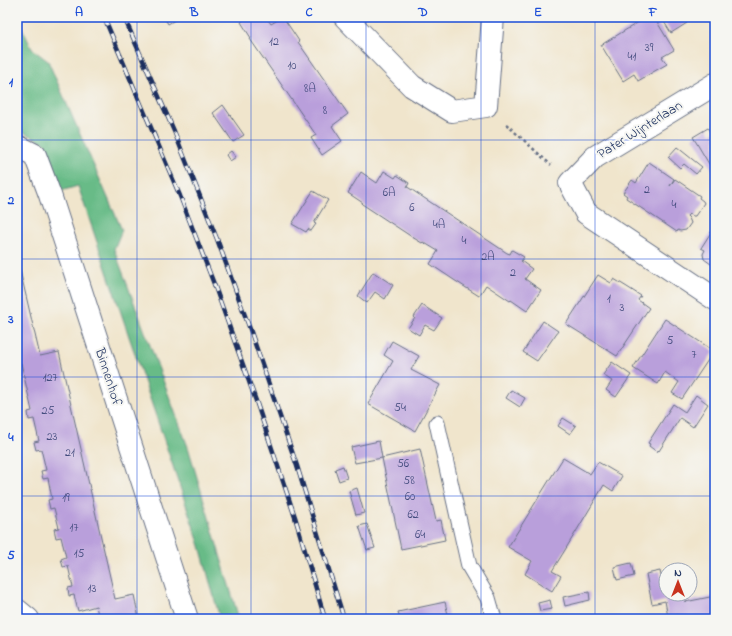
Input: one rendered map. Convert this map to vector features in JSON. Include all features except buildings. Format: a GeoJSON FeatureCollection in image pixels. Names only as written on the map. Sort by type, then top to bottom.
{"type":"FeatureCollection","features":[{"type":"Feature","properties":{"kind":"street"},"geometry":{"type":"LineString","coordinates":[[345,17],[412,86],[452,111],[486,106],[493,17]]}},
{"type":"Feature","properties":{"kind":"street","name":"Pater Wijnterlaan"},"geometry":{"type":"LineString","coordinates":[[570,183],[595,158],[715,84]]}},
{"type":"Feature","properties":{"kind":"street","name":"Binnenhof"},"geometry":{"type":"LineString","coordinates":[[17,146],[35,155],[50,195],[187,619]]}},
{"type":"Feature","properties":{"kind":"street"},"geometry":{"type":"LineString","coordinates":[[570,183],[586,213],[715,299]]}},
{"type":"Feature","properties":{"kind":"street"},"geometry":{"type":"LineString","coordinates":[[17,610],[28,619]]}},
{"type":"Feature","properties":{"kind":"lane"},"geometry":{"type":"LineString","coordinates":[[437,423],[469,566],[488,598],[494,619]]}},
{"type":"Feature","properties":{"kind":"path"},"geometry":{"type":"LineString","coordinates":[[486,106],[570,183]]}},
{"type":"Feature","properties":{"kind":"green space"},"geometry":{"type":"Polygon","coordinates":[[[17,17],[32,49],[48,61],[122,230],[114,249],[188,447],[239,619],[220,619],[200,546],[78,186],[61,191],[46,144],[17,129],[17,17]]]}},
{"type":"Feature","properties":{"kind":"railway"},"geometry":{"type":"LineString","coordinates":[[104,17],[180,196],[214,284],[256,401],[295,517],[325,619]]}},
{"type":"Feature","properties":{"kind":"railway"},"geometry":{"type":"LineString","coordinates":[[124,17],[174,131],[217,239],[251,332],[297,466],[344,619]]}}]}
